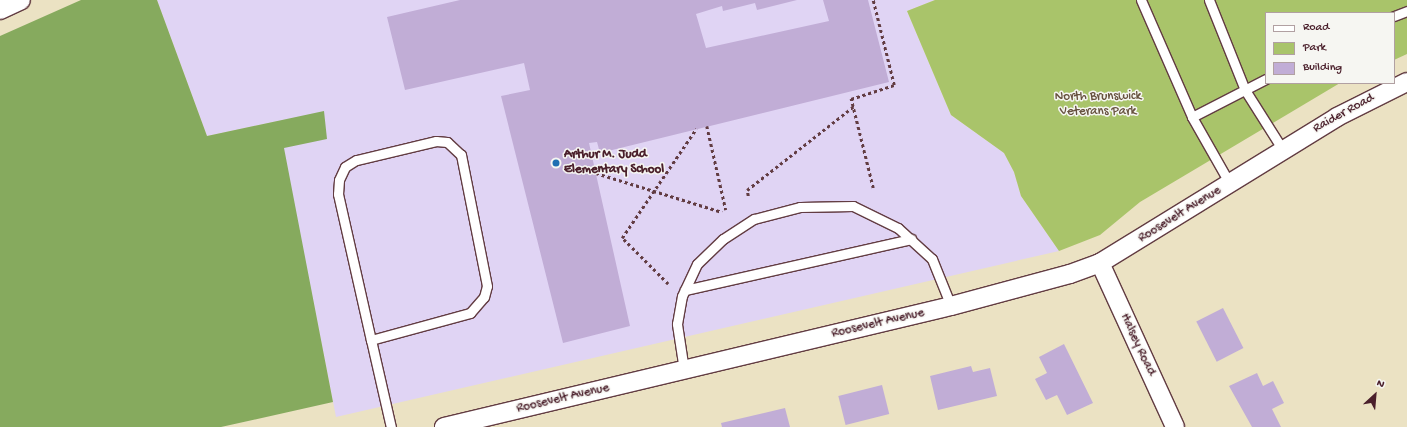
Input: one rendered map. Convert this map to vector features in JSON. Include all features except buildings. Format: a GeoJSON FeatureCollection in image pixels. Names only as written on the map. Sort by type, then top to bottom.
{"type":"FeatureCollection","features":[{"type":"Feature","properties":{"kind":"street"},"geometry":{"type":"LineString","coordinates":[[0,10],[21,0]]}},
{"type":"Feature","properties":{"kind":"street","name":"Raider Road"},"geometry":{"type":"LineString","coordinates":[[1284,150],[1337,117],[1407,82]]}},
{"type":"Feature","properties":{"kind":"street","name":"Roosevelt Avenue"},"geometry":{"type":"LineString","coordinates":[[444,427],[951,306],[1070,274],[1100,263],[1284,150]]}},
{"type":"Feature","properties":{"kind":"street","name":"Halsey Road"},"geometry":{"type":"LineString","coordinates":[[1100,263],[1175,427]]}},
{"type":"Feature","properties":{"kind":"lane"},"geometry":{"type":"LineString","coordinates":[[1141,0],[1192,117],[1230,184]]}},
{"type":"Feature","properties":{"kind":"lane"},"geometry":{"type":"LineString","coordinates":[[1209,0],[1245,90],[1284,150]]}},
{"type":"Feature","properties":{"kind":"lane"},"geometry":{"type":"LineString","coordinates":[[1395,16],[1407,11]]}},
{"type":"Feature","properties":{"kind":"lane"},"geometry":{"type":"LineString","coordinates":[[1192,117],[1265,79]]}},
{"type":"Feature","properties":{"kind":"lane"},"geometry":{"type":"LineString","coordinates":[[371,340],[470,313],[484,297],[487,286],[461,155],[447,142],[436,141],[356,160],[345,167],[339,180],[338,194],[371,340],[391,427]]}},
{"type":"Feature","properties":{"kind":"lane"},"geometry":{"type":"LineString","coordinates":[[684,370],[677,324],[685,290],[697,264],[723,239],[754,219],[800,207],[853,206],[898,228],[932,259],[951,306]]}},
{"type":"Feature","properties":{"kind":"lane"},"geometry":{"type":"LineString","coordinates":[[685,290],[911,239]]}},
{"type":"Feature","properties":{"kind":"path"},"geometry":{"type":"LineString","coordinates":[[873,188],[851,99],[894,85],[874,0]]}},
{"type":"Feature","properties":{"kind":"path"},"geometry":{"type":"LineString","coordinates":[[748,196],[747,190],[853,107]]}},
{"type":"Feature","properties":{"kind":"path"},"geometry":{"type":"LineString","coordinates":[[707,126],[726,210]]}},
{"type":"Feature","properties":{"kind":"path"},"geometry":{"type":"LineString","coordinates":[[668,284],[622,238],[696,129]]}},
{"type":"Feature","properties":{"kind":"path"},"geometry":{"type":"LineString","coordinates":[[596,173],[722,212]]}},
{"type":"Feature","properties":{"kind":"shaded area"},"geometry":{"type":"Polygon","coordinates":[[[157,0],[935,0],[907,11],[951,115],[1004,153],[1014,172],[1021,196],[1059,251],[336,417],[278,121],[207,136],[157,0]]]}},
{"type":"Feature","properties":{"kind":"green space"},"geometry":{"type":"Polygon","coordinates":[[[81,0],[157,0],[207,136],[324,111],[327,139],[284,148],[333,402],[221,427],[0,427],[0,36],[81,0]]]}},
{"type":"Feature","properties":{"kind":"green space","name":"North Brunswick Veterans Park"},"geometry":{"type":"Polygon","coordinates":[[[935,0],[1407,0],[1407,54],[1395,60],[1395,12],[1265,12],[1265,84],[1338,84],[1140,202],[1100,235],[1059,251],[1021,196],[1014,172],[1004,153],[951,115],[907,11],[935,0]]]}},
{"type":"Feature","properties":{"kind":"place","name":"Arthur M. Judd Elementary School"},"geometry":{"type":"Point","coordinates":[556,163]}}]}
